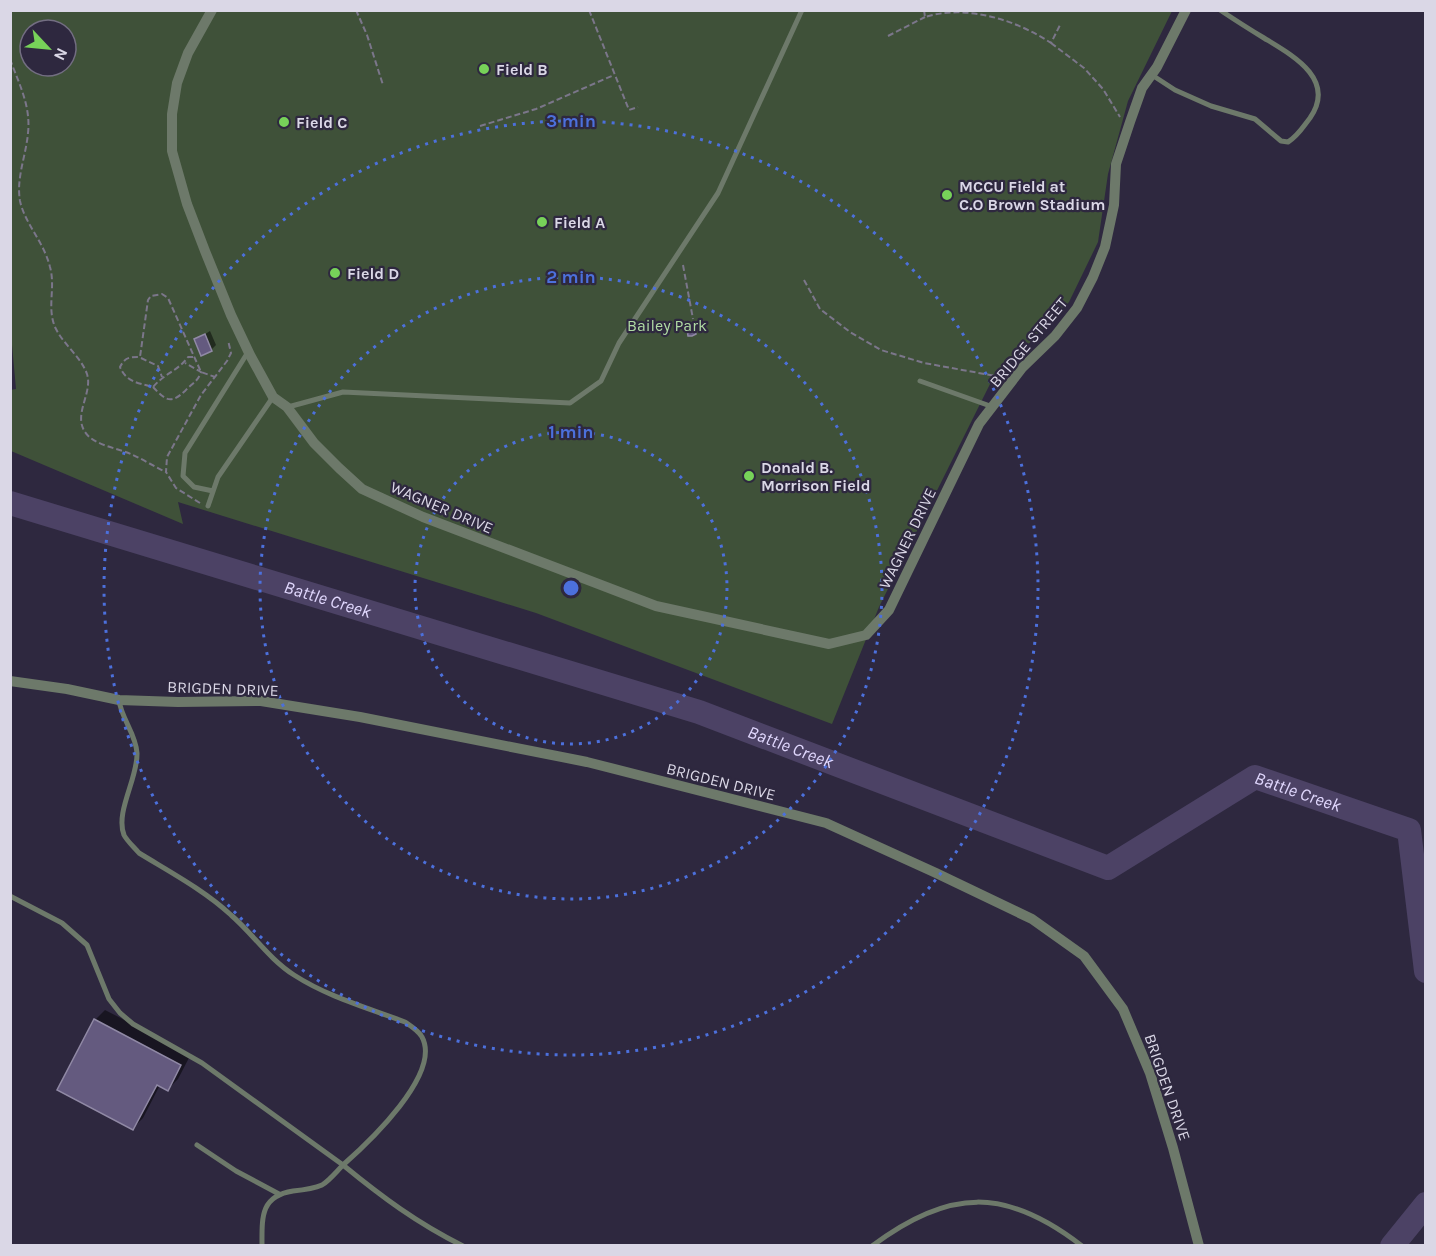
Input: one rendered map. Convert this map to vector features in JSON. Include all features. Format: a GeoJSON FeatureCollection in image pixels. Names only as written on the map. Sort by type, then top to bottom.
{"type":"FeatureCollection","features":[{"type":"Feature","properties":{"kind":"street","name":"WAGNER DRIVE"},"geometry":{"type":"LineString","coordinates":[[212,10],[188,53],[177,83],[171,114],[172,151],[196,228],[231,315],[273,397],[286,407],[314,443],[362,489],[423,517],[656,606],[829,644],[866,635],[889,610],[950,485]]}},
{"type":"Feature","properties":{"kind":"street","name":"BRIDGE STREET"},"geometry":{"type":"LineString","coordinates":[[950,485],[979,424],[1012,379],[1055,336],[1077,308],[1093,277],[1105,247],[1114,205],[1116,164],[1128,128],[1142,88],[1152,75],[1186,10]]}},
{"type":"Feature","properties":{"kind":"street","name":"BRIGDEN DRIVE"},"geometry":{"type":"LineString","coordinates":[[10,681],[67,688],[119,700],[261,701],[360,717],[587,762],[826,823],[1032,919],[1084,956],[1123,1010],[1150,1073],[1199,1245]]}},
{"type":"Feature","properties":{"kind":"lane"},"geometry":{"type":"LineString","coordinates":[[286,407],[343,392],[570,403],[602,381],[619,343],[718,193],[802,10]]}},
{"type":"Feature","properties":{"kind":"lane"},"geometry":{"type":"LineString","coordinates":[[1152,75],[1175,90],[1211,106],[1255,119],[1281,141],[1288,142],[1296,137],[1317,104],[1318,92],[1314,79],[1305,65],[1220,10]]}},
{"type":"Feature","properties":{"kind":"lane"},"geometry":{"type":"LineString","coordinates":[[213,491],[194,487],[183,476],[185,453],[248,352]]}},
{"type":"Feature","properties":{"kind":"lane"},"geometry":{"type":"LineString","coordinates":[[920,381],[993,407]]}},
{"type":"Feature","properties":{"kind":"lane"},"geometry":{"type":"LineString","coordinates":[[208,506],[218,477],[273,397]]}},
{"type":"Feature","properties":{"kind":"lane"},"geometry":{"type":"LineString","coordinates":[[119,700],[137,753],[136,766],[123,816],[125,836],[139,853],[229,912],[273,959],[294,975],[338,997],[405,1022],[422,1036],[426,1048],[425,1061],[420,1074],[385,1124],[368,1143],[322,1185],[279,1194],[273,1198],[264,1213],[262,1245]]}},
{"type":"Feature","properties":{"kind":"lane"},"geometry":{"type":"LineString","coordinates":[[10,896],[62,923],[87,945],[109,999],[133,1024],[202,1062],[343,1165],[385,1200],[418,1222],[463,1245]]}},
{"type":"Feature","properties":{"kind":"lane"},"geometry":{"type":"LineString","coordinates":[[197,1145],[236,1171],[279,1194]]}},
{"type":"Feature","properties":{"kind":"lane"},"geometry":{"type":"LineString","coordinates":[[872,1245],[938,1209],[975,1201],[998,1203],[1025,1210],[1062,1230],[1082,1245]]}},
{"type":"Feature","properties":{"kind":"path"},"geometry":{"type":"LineString","coordinates":[[356,10],[367,34],[383,85]]}},
{"type":"Feature","properties":{"kind":"path"},"geometry":{"type":"LineString","coordinates":[[589,10],[629,110],[638,107]]}},
{"type":"Feature","properties":{"kind":"path"},"geometry":{"type":"LineString","coordinates":[[924,10],[925,17]]}},
{"type":"Feature","properties":{"kind":"path"},"geometry":{"type":"LineString","coordinates":[[888,36],[925,17],[941,12],[987,15],[1030,30],[1084,68],[1103,89],[1128,128]]}},
{"type":"Feature","properties":{"kind":"path"},"geometry":{"type":"LineString","coordinates":[[1051,43],[1061,23]]}},
{"type":"Feature","properties":{"kind":"path"},"geometry":{"type":"LineString","coordinates":[[10,59],[25,96],[28,112],[29,132],[19,183],[20,202],[45,250],[51,268],[51,318],[67,347],[82,364],[87,375],[89,385],[82,410],[81,424],[91,438],[134,455],[166,472]]}},
{"type":"Feature","properties":{"kind":"path"},"geometry":{"type":"LineString","coordinates":[[480,126],[536,109],[614,75]]}},
{"type":"Feature","properties":{"kind":"path"},"geometry":{"type":"LineString","coordinates":[[680,250],[693,319]]}},
{"type":"Feature","properties":{"kind":"path"},"geometry":{"type":"LineString","coordinates":[[804,280],[820,309],[850,332],[881,350],[924,363],[1012,379]]}},
{"type":"Feature","properties":{"kind":"path"},"geometry":{"type":"LineString","coordinates":[[140,357],[148,300],[151,296],[162,294],[168,298],[201,372],[199,378],[177,399],[170,400],[161,396],[153,387],[131,381],[124,376],[120,367],[123,360],[128,357],[140,357],[158,366],[162,376]]}},
{"type":"Feature","properties":{"kind":"path"},"geometry":{"type":"LineString","coordinates":[[153,387],[162,376],[188,357],[193,357]]}},
{"type":"Feature","properties":{"kind":"path"},"geometry":{"type":"LineString","coordinates":[[184,362],[215,377]]}},
{"type":"Feature","properties":{"kind":"green space","name":"Bailey Park"},"geometry":{"type":"Polygon","coordinates":[[[11,11],[1172,11],[1128,101],[1108,174],[1098,242],[1069,302],[990,384],[879,607],[832,724],[536,613],[178,502],[183,524],[11,451],[10,390],[16,389],[10,323],[11,11]]]}},
{"type":"Feature","properties":{"kind":"building"},"geometry":{"type":"Polygon","coordinates":[[[694,327],[696,334],[688,336],[687,329],[694,327]]]}},
{"type":"Feature","properties":{"kind":"building"},"geometry":{"type":"Polygon","coordinates":[[[205,334],[212,351],[201,356],[194,339],[205,334]]]}},
{"type":"Feature","properties":{"kind":"building"},"geometry":{"type":"Polygon","coordinates":[[[94,1019],[181,1065],[168,1091],[157,1085],[133,1130],[57,1090],[94,1019]]]}},
{"type":"Feature","properties":{"kind":"waterway","name":"Battle Creek"},"geometry":{"type":"LineString","coordinates":[[10,503],[699,712],[1108,868],[1255,777],[1409,830],[1426,971]]}},
{"type":"Feature","properties":{"kind":"waterway","name":"Battle Creek"},"geometry":{"type":"LineString","coordinates":[[1392,1246],[1426,1204]]}},
{"type":"Feature","properties":{"kind":"place","name":"Field B"},"geometry":{"type":"Point","coordinates":[484,69]}},
{"type":"Feature","properties":{"kind":"place","name":"Field C"},"geometry":{"type":"Point","coordinates":[284,122]}},
{"type":"Feature","properties":{"kind":"place","name":"MCCU Field at C.O Brown Stadium"},"geometry":{"type":"Point","coordinates":[947,195]}},
{"type":"Feature","properties":{"kind":"place","name":"Field A"},"geometry":{"type":"Point","coordinates":[542,222]}},
{"type":"Feature","properties":{"kind":"place","name":"Field D"},"geometry":{"type":"Point","coordinates":[335,273]}},
{"type":"Feature","properties":{"kind":"place","name":"Donald B. Morrison Field"},"geometry":{"type":"Point","coordinates":[749,476]}}]}
